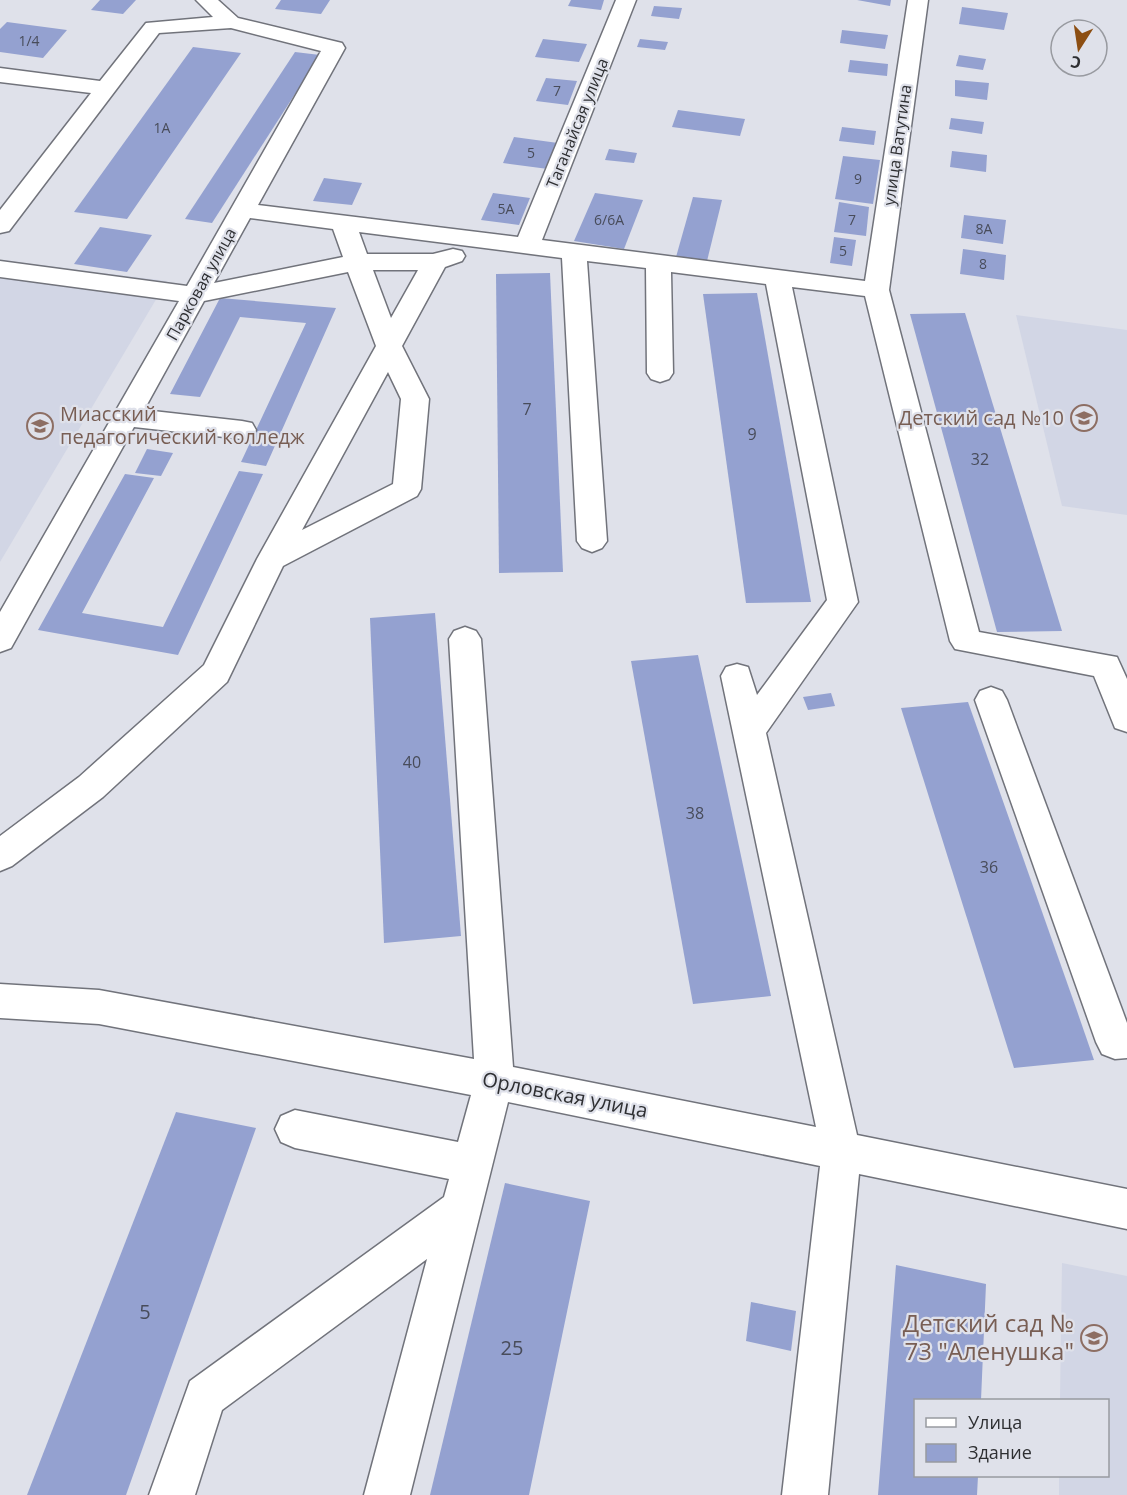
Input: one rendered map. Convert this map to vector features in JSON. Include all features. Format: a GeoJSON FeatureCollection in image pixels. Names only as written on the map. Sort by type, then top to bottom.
{"type":"FeatureCollection","features":[{"type":"Feature","properties":{"kind":"street","name":"Парковая улица"},"geometry":{"type":"LineString","coordinates":[[0,640],[334,48],[231,21],[206,0]]}},
{"type":"Feature","properties":{"kind":"street","name":"Таганайсая улица"},"geometry":{"type":"LineString","coordinates":[[527,246],[626,0]]}},
{"type":"Feature","properties":{"kind":"street","name":"улица Ватутина"},"geometry":{"type":"LineString","coordinates":[[876,290],[918,0]]}},
{"type":"Feature","properties":{"kind":"street"},"geometry":{"type":"LineString","coordinates":[[0,226],[153,27],[231,21]]}},
{"type":"Feature","properties":{"kind":"street"},"geometry":{"type":"LineString","coordinates":[[0,75],[105,88]]}},
{"type":"Feature","properties":{"kind":"street"},"geometry":{"type":"LineString","coordinates":[[243,210],[876,290],[966,641],[1106,666],[1127,719]]}},
{"type":"Feature","properties":{"kind":"street"},"geometry":{"type":"LineString","coordinates":[[272,560],[407,489],[415,399],[389,347],[343,223]]}},
{"type":"Feature","properties":{"kind":"street"},"geometry":{"type":"LineString","coordinates":[[0,268],[195,295],[358,262],[435,262],[498,242]]}},
{"type":"Feature","properties":{"kind":"street"},"geometry":{"type":"LineString","coordinates":[[574,252],[592,542]]}},
{"type":"Feature","properties":{"kind":"street"},"geometry":{"type":"LineString","coordinates":[[0,856],[91,787],[216,673],[272,560],[435,262]]}},
{"type":"Feature","properties":{"kind":"street"},"geometry":{"type":"LineString","coordinates":[[658,262],[660,373]]}},
{"type":"Feature","properties":{"kind":"street"},"geometry":{"type":"LineString","coordinates":[[749,731],[843,602],[777,277]]}},
{"type":"Feature","properties":{"kind":"street"},"geometry":{"type":"LineString","coordinates":[[127,417],[242,430]]}},
{"type":"Feature","properties":{"kind":"street"},"geometry":{"type":"LineString","coordinates":[[387,1495],[494,1081],[465,639]]}},
{"type":"Feature","properties":{"kind":"street"},"geometry":{"type":"LineString","coordinates":[[737,676],[841,1152],[805,1495]]}},
{"type":"Feature","properties":{"kind":"street"},"geometry":{"type":"LineString","coordinates":[[991,700],[1115,1042],[1127,1041]]}},
{"type":"Feature","properties":{"kind":"street","name":"Орловская улица"},"geometry":{"type":"LineString","coordinates":[[0,1000],[99,1007],[494,1081],[1127,1209]]}},
{"type":"Feature","properties":{"kind":"street"},"geometry":{"type":"LineString","coordinates":[[295,1129],[472,1164]]}},
{"type":"Feature","properties":{"kind":"street"},"geometry":{"type":"LineString","coordinates":[[172,1495],[205,1396],[461,1209]]}},
{"type":"Feature","properties":{"kind":"shaded area","name":"Миасский педагогический колледж"},"geometry":{"type":"Polygon","coordinates":[[[0,260],[167,281],[0,562],[0,260]]]}},
{"type":"Feature","properties":{"kind":"shaded area","name":"Детский сад №10"},"geometry":{"type":"Polygon","coordinates":[[[1016,315],[1127,330],[1127,515],[1062,506],[1016,315]]]}},
{"type":"Feature","properties":{"kind":"shaded area","name":"Детский сад № 73 \"Аленушка\""},"geometry":{"type":"Polygon","coordinates":[[[1062,1263],[1127,1276],[1127,1495],[1059,1495],[1059,1477],[1109,1477],[1109,1399],[1060,1399],[1062,1263]]]}},
{"type":"Feature","properties":{"kind":"building"},"geometry":{"type":"Polygon","coordinates":[[[100,0],[136,0],[123,14],[91,10],[100,0]]]}},
{"type":"Feature","properties":{"kind":"building"},"geometry":{"type":"Polygon","coordinates":[[[281,0],[330,0],[321,14],[275,9],[281,0]]]}},
{"type":"Feature","properties":{"kind":"building"},"geometry":{"type":"Polygon","coordinates":[[[571,0],[604,0],[601,10],[568,6],[571,0]]]}},
{"type":"Feature","properties":{"kind":"building"},"geometry":{"type":"Polygon","coordinates":[[[857,0],[891,0],[890,6],[857,0]]]}},
{"type":"Feature","properties":{"kind":"building"},"geometry":{"type":"Polygon","coordinates":[[[654,6],[682,8],[679,19],[651,16],[654,6]]]}},
{"type":"Feature","properties":{"kind":"building"},"geometry":{"type":"Polygon","coordinates":[[[962,7],[1008,13],[1004,30],[959,24],[962,7]]]}},
{"type":"Feature","properties":{"kind":"building"},"geometry":{"type":"Polygon","coordinates":[[[7,22],[67,30],[43,58],[0,52],[0,29],[7,22]]]}},
{"type":"Feature","properties":{"kind":"building"},"geometry":{"type":"Polygon","coordinates":[[[842,30],[888,35],[885,49],[840,43],[842,30]]]}},
{"type":"Feature","properties":{"kind":"building"},"geometry":{"type":"Polygon","coordinates":[[[543,39],[587,44],[579,62],[535,57],[543,39]]]}},
{"type":"Feature","properties":{"kind":"building"},"geometry":{"type":"Polygon","coordinates":[[[640,39],[668,42],[665,50],[637,47],[640,39]]]}},
{"type":"Feature","properties":{"kind":"building"},"geometry":{"type":"Polygon","coordinates":[[[193,47],[241,53],[127,219],[74,212],[193,47]]]}},
{"type":"Feature","properties":{"kind":"building"},"geometry":{"type":"Polygon","coordinates":[[[295,52],[320,55],[212,223],[185,219],[295,52]]]}},
{"type":"Feature","properties":{"kind":"building"},"geometry":{"type":"Polygon","coordinates":[[[959,55],[986,59],[983,70],[956,66],[959,55]]]}},
{"type":"Feature","properties":{"kind":"building"},"geometry":{"type":"Polygon","coordinates":[[[850,60],[888,64],[887,76],[848,72],[850,60]]]}},
{"type":"Feature","properties":{"kind":"building"},"geometry":{"type":"Polygon","coordinates":[[[546,78],[577,81],[568,105],[536,101],[546,78]]]}},
{"type":"Feature","properties":{"kind":"building"},"geometry":{"type":"Polygon","coordinates":[[[955,80],[989,83],[987,100],[955,96],[955,80]]]}},
{"type":"Feature","properties":{"kind":"building"},"geometry":{"type":"Polygon","coordinates":[[[678,110],[745,119],[740,136],[672,127],[678,110]]]}},
{"type":"Feature","properties":{"kind":"building"},"geometry":{"type":"Polygon","coordinates":[[[951,118],[984,122],[982,134],[949,129],[951,118]]]}},
{"type":"Feature","properties":{"kind":"building"},"geometry":{"type":"Polygon","coordinates":[[[842,127],[876,131],[874,145],[839,141],[842,127]]]}},
{"type":"Feature","properties":{"kind":"building"},"geometry":{"type":"Polygon","coordinates":[[[514,137],[558,143],[548,169],[503,163],[514,137]]]}},
{"type":"Feature","properties":{"kind":"building"},"geometry":{"type":"Polygon","coordinates":[[[609,149],[637,153],[634,163],[605,160],[609,149]]]}},
{"type":"Feature","properties":{"kind":"building"},"geometry":{"type":"Polygon","coordinates":[[[952,151],[987,155],[986,172],[950,167],[952,151]]]}},
{"type":"Feature","properties":{"kind":"building"},"geometry":{"type":"Polygon","coordinates":[[[843,156],[880,160],[873,204],[835,199],[843,156]]]}},
{"type":"Feature","properties":{"kind":"building"},"geometry":{"type":"Polygon","coordinates":[[[324,178],[362,183],[352,205],[313,201],[324,178]]]}},
{"type":"Feature","properties":{"kind":"building"},"geometry":{"type":"Polygon","coordinates":[[[493,193],[530,198],[519,225],[481,220],[493,193]]]}},
{"type":"Feature","properties":{"kind":"building"},"geometry":{"type":"Polygon","coordinates":[[[595,193],[643,200],[624,249],[574,241],[595,193]]]}},
{"type":"Feature","properties":{"kind":"building"},"geometry":{"type":"Polygon","coordinates":[[[693,197],[722,200],[707,261],[676,257],[693,197]]]}},
{"type":"Feature","properties":{"kind":"building"},"geometry":{"type":"Polygon","coordinates":[[[839,202],[869,207],[866,236],[834,232],[839,202]]]}},
{"type":"Feature","properties":{"kind":"building"},"geometry":{"type":"Polygon","coordinates":[[[964,215],[1006,220],[1003,244],[961,238],[964,215]]]}},
{"type":"Feature","properties":{"kind":"building"},"geometry":{"type":"Polygon","coordinates":[[[100,227],[152,235],[127,272],[74,264],[100,227]]]}},
{"type":"Feature","properties":{"kind":"building"},"geometry":{"type":"Polygon","coordinates":[[[834,237],[856,240],[852,266],[830,263],[834,237]]]}},
{"type":"Feature","properties":{"kind":"building"},"geometry":{"type":"Polygon","coordinates":[[[963,249],[1006,255],[1004,280],[960,274],[963,249]]]}},
{"type":"Feature","properties":{"kind":"building"},"geometry":{"type":"Polygon","coordinates":[[[550,273],[563,572],[499,573],[496,274],[550,273]]]}},
{"type":"Feature","properties":{"kind":"building"},"geometry":{"type":"Polygon","coordinates":[[[757,293],[811,602],[746,603],[703,294],[757,293]]]}},
{"type":"Feature","properties":{"kind":"building"},"geometry":{"type":"Polygon","coordinates":[[[220,298],[336,308],[266,466],[241,462],[306,323],[240,317],[200,397],[170,394],[220,298]]]}},
{"type":"Feature","properties":{"kind":"building"},"geometry":{"type":"Polygon","coordinates":[[[965,313],[1062,631],[997,632],[910,314],[965,313]]]}},
{"type":"Feature","properties":{"kind":"building"},"geometry":{"type":"Polygon","coordinates":[[[147,449],[173,453],[161,476],[135,473],[147,449]]]}},
{"type":"Feature","properties":{"kind":"building"},"geometry":{"type":"Polygon","coordinates":[[[239,471],[263,474],[178,655],[38,630],[125,474],[154,478],[82,613],[163,627],[239,471]]]}},
{"type":"Feature","properties":{"kind":"building"},"geometry":{"type":"Polygon","coordinates":[[[435,613],[461,936],[384,943],[370,618],[435,613]]]}},
{"type":"Feature","properties":{"kind":"building"},"geometry":{"type":"Polygon","coordinates":[[[698,655],[771,996],[693,1004],[631,661],[698,655]]]}},
{"type":"Feature","properties":{"kind":"building"},"geometry":{"type":"Polygon","coordinates":[[[831,693],[835,706],[808,710],[803,697],[831,693]]]}},
{"type":"Feature","properties":{"kind":"building"},"geometry":{"type":"Polygon","coordinates":[[[968,702],[1094,1060],[1014,1068],[901,708],[968,702]]]}},
{"type":"Feature","properties":{"kind":"building"},"geometry":{"type":"Polygon","coordinates":[[[176,1112],[256,1128],[126,1495],[27,1495],[176,1112]]]}},
{"type":"Feature","properties":{"kind":"building"},"geometry":{"type":"Polygon","coordinates":[[[505,1183],[590,1201],[529,1495],[430,1495],[505,1183]]]}},
{"type":"Feature","properties":{"kind":"building"},"geometry":{"type":"Polygon","coordinates":[[[896,1265],[986,1284],[981,1399],[914,1399],[914,1477],[978,1477],[977,1495],[878,1495],[896,1265]]]}},
{"type":"Feature","properties":{"kind":"building"},"geometry":{"type":"Polygon","coordinates":[[[751,1302],[796,1311],[791,1351],[746,1341],[751,1302]]]}},
{"type":"Feature","properties":{"kind":"place","name":"Детский сад №10"},"geometry":{"type":"Point","coordinates":[1084,418]}},
{"type":"Feature","properties":{"kind":"place","name":"Миасский педагогический колледж"},"geometry":{"type":"Point","coordinates":[40,426]}},
{"type":"Feature","properties":{"kind":"place","name":"Детский сад № 73 \"Аленушка\""},"geometry":{"type":"Point","coordinates":[1094,1338]}}]}
